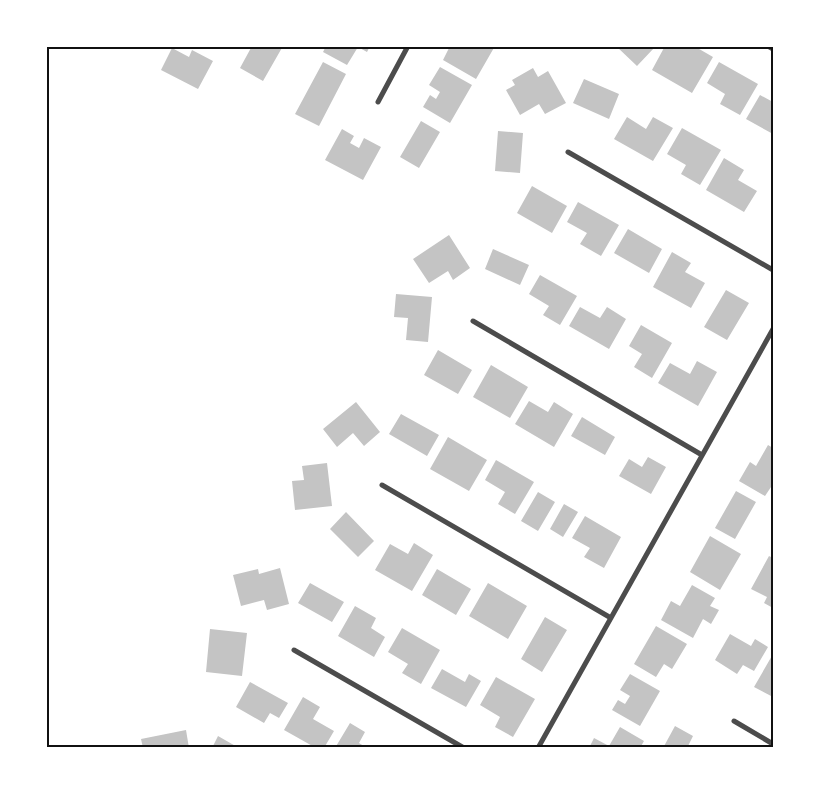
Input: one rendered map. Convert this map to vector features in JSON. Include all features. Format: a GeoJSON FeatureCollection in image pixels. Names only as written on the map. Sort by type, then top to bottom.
{"type":"FeatureCollection","features":[{"type":"Feature","properties":{"kind":"street"},"geometry":{"type":"LineString","coordinates":[[378,102],[408,46]]}},
{"type":"Feature","properties":{"kind":"street"},"geometry":{"type":"LineString","coordinates":[[768,46],[773,49]]}},
{"type":"Feature","properties":{"kind":"street"},"geometry":{"type":"LineString","coordinates":[[568,152],[773,270]]}},
{"type":"Feature","properties":{"kind":"street"},"geometry":{"type":"LineString","coordinates":[[473,321],[702,455]]}},
{"type":"Feature","properties":{"kind":"street"},"geometry":{"type":"LineString","coordinates":[[538,748],[773,329]]}},
{"type":"Feature","properties":{"kind":"street"},"geometry":{"type":"LineString","coordinates":[[382,486],[611,618]]}},
{"type":"Feature","properties":{"kind":"street"},"geometry":{"type":"LineString","coordinates":[[294,650],[464,748]]}},
{"type":"Feature","properties":{"kind":"street"},"geometry":{"type":"LineString","coordinates":[[734,721],[773,744]]}},
{"type":"Feature","properties":{"kind":"building"},"geometry":{"type":"Polygon","coordinates":[[[252,46],[283,46],[263,81],[240,68],[252,46]]]}},
{"type":"Feature","properties":{"kind":"building"},"geometry":{"type":"Polygon","coordinates":[[[326,46],[370,46],[367,52],[358,47],[347,65],[323,52],[326,46]]]}},
{"type":"Feature","properties":{"kind":"building"},"geometry":{"type":"Polygon","coordinates":[[[450,46],[460,46],[463,48],[464,46],[495,46],[476,79],[443,60],[450,46]]]}},
{"type":"Feature","properties":{"kind":"building"},"geometry":{"type":"Polygon","coordinates":[[[616,46],[652,46],[654,48],[637,66],[616,46]]]}},
{"type":"Feature","properties":{"kind":"building"},"geometry":{"type":"Polygon","coordinates":[[[665,46],[694,46],[713,57],[692,93],[652,70],[665,46]]]}},
{"type":"Feature","properties":{"kind":"building"},"geometry":{"type":"Polygon","coordinates":[[[172,48],[189,57],[192,50],[213,61],[198,89],[161,70],[172,48]]]}},
{"type":"Feature","properties":{"kind":"building"},"geometry":{"type":"Polygon","coordinates":[[[323,62],[346,74],[319,126],[295,114],[323,62]]]}},
{"type":"Feature","properties":{"kind":"building"},"geometry":{"type":"Polygon","coordinates":[[[719,62],[758,84],[740,115],[720,104],[725,94],[707,83],[719,62]]]}},
{"type":"Feature","properties":{"kind":"building"},"geometry":{"type":"Polygon","coordinates":[[[440,67],[472,85],[450,123],[423,107],[430,95],[436,99],[440,92],[429,85],[440,67]]]}},
{"type":"Feature","properties":{"kind":"building"},"geometry":{"type":"Polygon","coordinates":[[[533,68],[538,77],[548,71],[566,103],[545,114],[539,104],[520,115],[506,90],[515,85],[512,80],[533,68]]]}},
{"type":"Feature","properties":{"kind":"building"},"geometry":{"type":"Polygon","coordinates":[[[584,79],[619,94],[609,119],[573,103],[584,79]]]}},
{"type":"Feature","properties":{"kind":"building"},"geometry":{"type":"Polygon","coordinates":[[[760,95],[773,102],[773,134],[746,119],[760,95]]]}},
{"type":"Feature","properties":{"kind":"building"},"geometry":{"type":"Polygon","coordinates":[[[627,117],[646,129],[653,117],[673,128],[653,161],[614,139],[627,117]]]}},
{"type":"Feature","properties":{"kind":"building"},"geometry":{"type":"Polygon","coordinates":[[[421,121],[440,132],[419,168],[400,157],[421,121]]]}},
{"type":"Feature","properties":{"kind":"building"},"geometry":{"type":"Polygon","coordinates":[[[682,128],[721,150],[700,185],[681,174],[686,165],[667,154],[682,128]]]}},
{"type":"Feature","properties":{"kind":"building"},"geometry":{"type":"Polygon","coordinates":[[[342,129],[354,136],[350,143],[359,148],[364,138],[381,147],[363,180],[325,160],[342,129]]]}},
{"type":"Feature","properties":{"kind":"building"},"geometry":{"type":"Polygon","coordinates":[[[498,131],[523,133],[520,173],[495,171],[498,131]]]}},
{"type":"Feature","properties":{"kind":"building"},"geometry":{"type":"Polygon","coordinates":[[[724,158],[744,170],[738,180],[757,191],[744,212],[706,190],[724,158]]]}},
{"type":"Feature","properties":{"kind":"building"},"geometry":{"type":"Polygon","coordinates":[[[532,186],[567,206],[552,233],[517,213],[532,186]]]}},
{"type":"Feature","properties":{"kind":"building"},"geometry":{"type":"Polygon","coordinates":[[[578,202],[619,225],[601,256],[580,244],[587,233],[567,222],[578,202]]]}},
{"type":"Feature","properties":{"kind":"building"},"geometry":{"type":"Polygon","coordinates":[[[628,229],[662,249],[649,273],[614,253],[628,229]]]}},
{"type":"Feature","properties":{"kind":"building"},"geometry":{"type":"Polygon","coordinates":[[[449,235],[470,268],[453,280],[448,271],[429,283],[413,259],[449,235]]]}},
{"type":"Feature","properties":{"kind":"building"},"geometry":{"type":"Polygon","coordinates":[[[493,249],[529,265],[520,285],[485,269],[493,249]]]}},
{"type":"Feature","properties":{"kind":"building"},"geometry":{"type":"Polygon","coordinates":[[[672,252],[691,263],[685,272],[705,283],[691,308],[653,287],[672,252]]]}},
{"type":"Feature","properties":{"kind":"building"},"geometry":{"type":"Polygon","coordinates":[[[540,275],[577,296],[560,325],[543,315],[549,306],[529,294],[540,275]]]}},
{"type":"Feature","properties":{"kind":"building"},"geometry":{"type":"Polygon","coordinates":[[[726,290],[749,303],[727,340],[704,327],[726,290]]]}},
{"type":"Feature","properties":{"kind":"building"},"geometry":{"type":"Polygon","coordinates":[[[396,294],[432,297],[428,342],[406,340],[408,318],[394,317],[396,294]]]}},
{"type":"Feature","properties":{"kind":"building"},"geometry":{"type":"Polygon","coordinates":[[[580,307],[600,318],[607,307],[626,319],[609,349],[569,326],[580,307]]]}},
{"type":"Feature","properties":{"kind":"building"},"geometry":{"type":"Polygon","coordinates":[[[641,325],[672,343],[652,378],[634,367],[642,354],[629,346],[641,325]]]}},
{"type":"Feature","properties":{"kind":"building"},"geometry":{"type":"Polygon","coordinates":[[[438,350],[472,370],[458,394],[424,375],[438,350]]]}},
{"type":"Feature","properties":{"kind":"building"},"geometry":{"type":"Polygon","coordinates":[[[697,361],[717,372],[698,406],[658,383],[670,363],[690,374],[697,361]]]}},
{"type":"Feature","properties":{"kind":"building"},"geometry":{"type":"Polygon","coordinates":[[[491,365],[528,387],[510,418],[473,397],[491,365]]]}},
{"type":"Feature","properties":{"kind":"building"},"geometry":{"type":"Polygon","coordinates":[[[529,401],[548,412],[554,402],[573,414],[554,447],[515,424],[529,401]]]}},
{"type":"Feature","properties":{"kind":"building"},"geometry":{"type":"Polygon","coordinates":[[[356,402],[380,432],[364,446],[353,433],[337,447],[323,429],[356,402]]]}},
{"type":"Feature","properties":{"kind":"building"},"geometry":{"type":"Polygon","coordinates":[[[401,414],[439,435],[427,456],[389,434],[401,414]]]}},
{"type":"Feature","properties":{"kind":"building"},"geometry":{"type":"Polygon","coordinates":[[[582,417],[615,437],[605,455],[571,436],[582,417]]]}},
{"type":"Feature","properties":{"kind":"building"},"geometry":{"type":"Polygon","coordinates":[[[448,437],[487,460],[469,491],[430,469],[448,437]]]}},
{"type":"Feature","properties":{"kind":"building"},"geometry":{"type":"Polygon","coordinates":[[[768,445],[773,448],[773,484],[765,496],[739,481],[750,462],[756,466],[768,445]]]}},
{"type":"Feature","properties":{"kind":"building"},"geometry":{"type":"Polygon","coordinates":[[[648,457],[666,467],[651,494],[619,476],[629,459],[642,467],[648,457]]]}},
{"type":"Feature","properties":{"kind":"building"},"geometry":{"type":"Polygon","coordinates":[[[496,460],[534,482],[515,514],[498,504],[505,492],[485,480],[496,460]]]}},
{"type":"Feature","properties":{"kind":"building"},"geometry":{"type":"Polygon","coordinates":[[[327,463],[332,506],[295,510],[292,481],[304,480],[302,466],[327,463]]]}},
{"type":"Feature","properties":{"kind":"building"},"geometry":{"type":"Polygon","coordinates":[[[736,491],[756,502],[735,539],[715,528],[736,491]]]}},
{"type":"Feature","properties":{"kind":"building"},"geometry":{"type":"Polygon","coordinates":[[[538,492],[555,502],[538,531],[521,521],[538,492]]]}},
{"type":"Feature","properties":{"kind":"building"},"geometry":{"type":"Polygon","coordinates":[[[564,504],[578,512],[563,537],[550,529],[564,504]]]}},
{"type":"Feature","properties":{"kind":"building"},"geometry":{"type":"Polygon","coordinates":[[[346,512],[374,541],[358,557],[330,529],[346,512]]]}},
{"type":"Feature","properties":{"kind":"building"},"geometry":{"type":"Polygon","coordinates":[[[585,516],[621,537],[604,568],[584,557],[590,548],[572,538],[585,516]]]}},
{"type":"Feature","properties":{"kind":"building"},"geometry":{"type":"Polygon","coordinates":[[[710,536],[741,554],[720,590],[690,572],[710,536]]]}},
{"type":"Feature","properties":{"kind":"building"},"geometry":{"type":"Polygon","coordinates":[[[414,543],[433,555],[412,591],[375,570],[390,544],[408,554],[414,543]]]}},
{"type":"Feature","properties":{"kind":"building"},"geometry":{"type":"Polygon","coordinates":[[[769,556],[773,558],[773,608],[764,603],[767,597],[751,589],[769,556]]]}},
{"type":"Feature","properties":{"kind":"building"},"geometry":{"type":"Polygon","coordinates":[[[280,568],[289,604],[267,610],[264,600],[241,606],[233,575],[258,569],[259,574],[280,568]]]}},
{"type":"Feature","properties":{"kind":"building"},"geometry":{"type":"Polygon","coordinates":[[[437,569],[471,589],[456,615],[422,595],[437,569]]]}},
{"type":"Feature","properties":{"kind":"building"},"geometry":{"type":"Polygon","coordinates":[[[310,583],[344,602],[332,622],[298,603],[310,583]]]}},
{"type":"Feature","properties":{"kind":"building"},"geometry":{"type":"Polygon","coordinates":[[[488,583],[527,606],[508,639],[469,616],[488,583]]]}},
{"type":"Feature","properties":{"kind":"building"},"geometry":{"type":"Polygon","coordinates":[[[692,585],[715,598],[710,606],[719,610],[711,624],[703,619],[693,638],[661,620],[671,601],[680,606],[692,585]]]}},
{"type":"Feature","properties":{"kind":"building"},"geometry":{"type":"Polygon","coordinates":[[[355,606],[376,618],[371,628],[385,637],[374,657],[338,636],[355,606]]]}},
{"type":"Feature","properties":{"kind":"building"},"geometry":{"type":"Polygon","coordinates":[[[545,617],[567,630],[542,672],[521,659],[545,617]]]}},
{"type":"Feature","properties":{"kind":"building"},"geometry":{"type":"Polygon","coordinates":[[[656,626],[687,644],[672,669],[664,664],[656,677],[634,664],[656,626]]]}},
{"type":"Feature","properties":{"kind":"building"},"geometry":{"type":"Polygon","coordinates":[[[402,628],[440,650],[421,684],[402,673],[408,664],[388,652],[402,628]]]}},
{"type":"Feature","properties":{"kind":"building"},"geometry":{"type":"Polygon","coordinates":[[[210,629],[247,633],[242,676],[206,672],[210,629]]]}},
{"type":"Feature","properties":{"kind":"building"},"geometry":{"type":"Polygon","coordinates":[[[730,634],[751,646],[755,639],[768,647],[754,671],[743,665],[737,674],[715,660],[730,634]]]}},
{"type":"Feature","properties":{"kind":"building"},"geometry":{"type":"Polygon","coordinates":[[[773,654],[773,697],[754,687],[773,654]]]}},
{"type":"Feature","properties":{"kind":"building"},"geometry":{"type":"Polygon","coordinates":[[[442,669],[465,682],[469,674],[481,681],[466,707],[431,688],[442,669]]]}},
{"type":"Feature","properties":{"kind":"building"},"geometry":{"type":"Polygon","coordinates":[[[630,674],[660,691],[640,726],[612,710],[618,700],[625,704],[630,696],[620,690],[630,674]]]}},
{"type":"Feature","properties":{"kind":"building"},"geometry":{"type":"Polygon","coordinates":[[[496,677],[535,699],[513,737],[495,727],[500,717],[480,705],[496,677]]]}},
{"type":"Feature","properties":{"kind":"building"},"geometry":{"type":"Polygon","coordinates":[[[250,682],[288,703],[279,718],[270,713],[264,723],[236,707],[250,682]]]}},
{"type":"Feature","properties":{"kind":"building"},"geometry":{"type":"Polygon","coordinates":[[[303,697],[320,707],[313,719],[334,731],[324,748],[316,748],[284,730],[303,697]]]}},
{"type":"Feature","properties":{"kind":"building"},"geometry":{"type":"Polygon","coordinates":[[[350,723],[365,732],[359,743],[367,748],[335,748],[350,723]]]}},
{"type":"Feature","properties":{"kind":"building"},"geometry":{"type":"Polygon","coordinates":[[[675,726],[693,736],[687,748],[663,748],[675,726]]]}},
{"type":"Feature","properties":{"kind":"building"},"geometry":{"type":"Polygon","coordinates":[[[620,727],[644,741],[640,748],[589,748],[594,738],[609,746],[620,727]]]}},
{"type":"Feature","properties":{"kind":"building"},"geometry":{"type":"Polygon","coordinates":[[[186,730],[189,748],[143,748],[141,739],[186,730]]]}},
{"type":"Feature","properties":{"kind":"building"},"geometry":{"type":"Polygon","coordinates":[[[218,736],[239,748],[212,748],[218,736]]]}}]}
